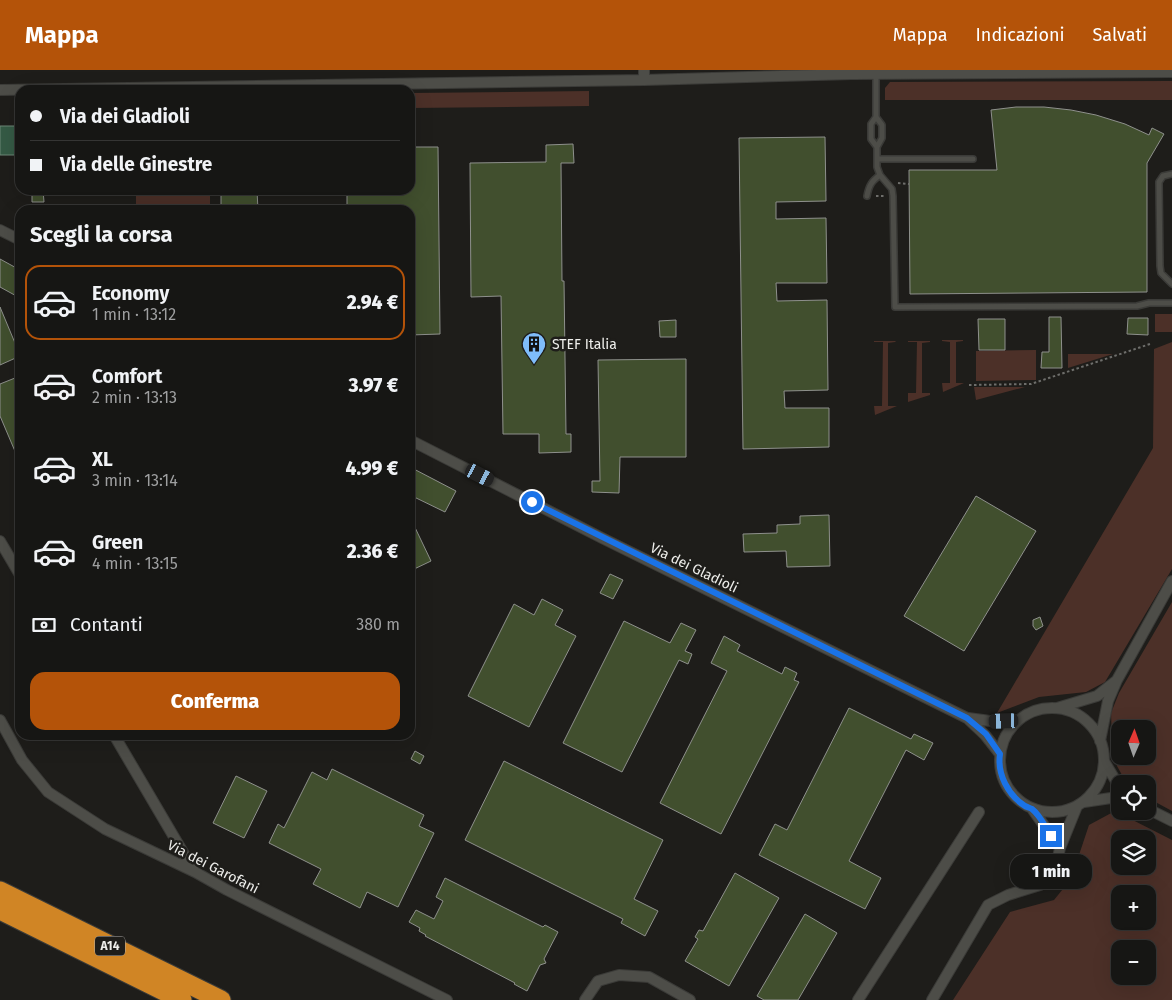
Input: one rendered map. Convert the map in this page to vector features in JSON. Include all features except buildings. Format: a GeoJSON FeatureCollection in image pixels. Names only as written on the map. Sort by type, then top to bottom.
{"type":"FeatureCollection","features":[{"type":"Feature","properties":{"kind":"highway","name":"A14"},"geometry":{"type":"LineString","coordinates":[[0,891],[221,1000]]}},
{"type":"Feature","properties":{"kind":"highway","name":"A14"},"geometry":{"type":"LineString","coordinates":[[0,910],[182,1000]]}},
{"type":"Feature","properties":{"kind":"street"},"geometry":{"type":"LineString","coordinates":[[215,85],[644,75],[1172,72]]}},
{"type":"Feature","properties":{"kind":"street"},"geometry":{"type":"LineString","coordinates":[[0,90],[15,90]]}},
{"type":"Feature","properties":{"kind":"street"},"geometry":{"type":"LineString","coordinates":[[0,230],[15,238]]}},
{"type":"Feature","properties":{"kind":"street","name":"Via dei Gladioli"},"geometry":{"type":"LineString","coordinates":[[415,443],[611,543],[967,718],[986,734],[1000,754]]}},
{"type":"Feature","properties":{"kind":"street"},"geometry":{"type":"LineString","coordinates":[[0,542],[15,567]]}},
{"type":"Feature","properties":{"kind":"street"},"geometry":{"type":"LineString","coordinates":[[1100,742],[1108,701],[1116,680],[1172,581]]}},
{"type":"Feature","properties":{"kind":"street"},"geometry":{"type":"LineString","coordinates":[[1056,708],[1097,696],[1116,680]]}},
{"type":"Feature","properties":{"kind":"street","name":"Via dei Gladioli"},"geometry":{"type":"LineString","coordinates":[[932,1000],[988,905],[1008,895],[1040,885],[1055,871],[1060,848],[1080,804],[1094,792],[1102,776],[1104,760],[1103,748],[1097,734],[1086,720],[1074,713],[1056,708],[1047,708],[1029,713],[1018,720],[1006,734],[1002,743],[999,761],[1002,779],[1010,793],[1024,805],[1034,810]]}},
{"type":"Feature","properties":{"kind":"street","name":"Via dei Gladioli"},"geometry":{"type":"LineString","coordinates":[[967,718],[990,721],[1018,720]]}},
{"type":"Feature","properties":{"kind":"street","name":"Via dei Garofani"},"geometry":{"type":"LineString","coordinates":[[0,720],[22,760],[48,792],[105,829],[195,872],[226,890],[447,1000]]}},
{"type":"Feature","properties":{"kind":"street"},"geometry":{"type":"LineString","coordinates":[[117,740],[195,872]]}},
{"type":"Feature","properties":{"kind":"street","name":"Via dei Gladioli"},"geometry":{"type":"LineString","coordinates":[[1104,760],[1113,775]]}},
{"type":"Feature","properties":{"kind":"street"},"geometry":{"type":"LineString","coordinates":[[1034,810],[1052,813],[1068,810],[1080,804],[1111,798]]}},
{"type":"Feature","properties":{"kind":"street"},"geometry":{"type":"LineString","coordinates":[[1034,810],[1060,848]]}},
{"type":"Feature","properties":{"kind":"street"},"geometry":{"type":"LineString","coordinates":[[858,1000],[980,812]]}},
{"type":"Feature","properties":{"kind":"street"},"geometry":{"type":"LineString","coordinates":[[1156,812],[1172,821]]}},
{"type":"Feature","properties":{"kind":"street"},"geometry":{"type":"LineString","coordinates":[[585,1000],[598,981],[619,976],[649,977],[690,1000]]}},
{"type":"Feature","properties":{"kind":"lane"},"geometry":{"type":"LineString","coordinates":[[876,74],[876,117],[871,124],[871,131],[872,139],[877,147]]}},
{"type":"Feature","properties":{"kind":"lane"},"geometry":{"type":"LineString","coordinates":[[876,117],[882,125],[882,138],[877,147],[877,167],[880,175],[892,189],[893,196],[895,307],[1137,306],[1149,303],[1172,303]]}},
{"type":"Feature","properties":{"kind":"lane"},"geometry":{"type":"LineString","coordinates":[[877,159],[973,159]]}},
{"type":"Feature","properties":{"kind":"lane"},"geometry":{"type":"LineString","coordinates":[[1172,174],[1163,176],[1159,182],[1160,266],[1161,273],[1172,284]]}},
{"type":"Feature","properties":{"kind":"lane"},"geometry":{"type":"LineString","coordinates":[[868,196],[868,188],[872,181],[880,175]]}},
{"type":"Feature","properties":{"kind":"path"},"geometry":{"type":"LineString","coordinates":[[868,196],[893,196]]}},
{"type":"Feature","properties":{"kind":"path"},"geometry":{"type":"LineString","coordinates":[[969,385],[1031,384],[1150,344]]}},
{"type":"Feature","properties":{"kind":"shaded area"},"geometry":{"type":"Polygon","coordinates":[[[1172,81],[1172,100],[885,100],[885,88],[890,82],[1172,81]]]}},
{"type":"Feature","properties":{"kind":"shaded area"},"geometry":{"type":"Polygon","coordinates":[[[589,91],[589,106],[415,108],[415,93],[589,91]]]}},
{"type":"Feature","properties":{"kind":"shaded area"},"geometry":{"type":"Polygon","coordinates":[[[0,126],[15,126],[15,155],[0,155],[0,126]]]}},
{"type":"Feature","properties":{"kind":"shaded area"},"geometry":{"type":"Polygon","coordinates":[[[136,195],[210,195],[210,205],[136,205],[136,195]]]}},
{"type":"Feature","properties":{"kind":"shaded area"},"geometry":{"type":"Polygon","coordinates":[[[1155,314],[1172,314],[1172,332],[1155,332],[1155,314]]]}},
{"type":"Feature","properties":{"kind":"shaded area"},"geometry":{"type":"Polygon","coordinates":[[[942,340],[963,340],[956,342],[956,383],[964,383],[943,392],[942,383],[950,383],[950,342],[942,340]]]}},
{"type":"Feature","properties":{"kind":"shaded area"},"geometry":{"type":"Polygon","coordinates":[[[874,341],[896,341],[888,343],[888,406],[897,406],[875,415],[874,406],[882,406],[883,342],[874,341]]]}},
{"type":"Feature","properties":{"kind":"shaded area"},"geometry":{"type":"Polygon","coordinates":[[[908,341],[930,341],[922,343],[922,393],[930,393],[930,395],[908,402],[908,393],[916,393],[917,342],[908,341]]]}},
{"type":"Feature","properties":{"kind":"shaded area"},"geometry":{"type":"Polygon","coordinates":[[[1172,342],[1172,569],[1105,682],[1086,692],[1039,697],[997,713],[1153,448],[1154,349],[1172,342]]]}},
{"type":"Feature","properties":{"kind":"shaded area"},"geometry":{"type":"Polygon","coordinates":[[[1036,350],[1036,380],[976,381],[976,351],[1036,350]]]}},
{"type":"Feature","properties":{"kind":"shaded area"},"geometry":{"type":"Polygon","coordinates":[[[1068,354],[1113,354],[1068,368],[1068,354]]]}},
{"type":"Feature","properties":{"kind":"shaded area"},"geometry":{"type":"Polygon","coordinates":[[[974,387],[1025,387],[976,400],[974,387]]]}},
{"type":"Feature","properties":{"kind":"shaded area"},"geometry":{"type":"Polygon","coordinates":[[[1172,602],[1172,811],[1156,802],[1156,775],[1122,775],[1117,765],[1156,765],[1156,720],[1111,720],[1111,713],[1119,693],[1172,602]]]}},
{"type":"Feature","properties":{"kind":"shaded area"},"geometry":{"type":"Polygon","coordinates":[[[1111,813],[1111,820],[1133,820],[1152,830],[1111,830],[1111,875],[1156,875],[1156,832],[1172,840],[1172,1000],[953,1000],[1010,912],[1054,900],[1071,879],[1089,825],[1111,813]]]}},
{"type":"Feature","properties":{"kind":"place","name":"STEF Italia"},"geometry":{"type":"Point","coordinates":[534,365]}},
{"type":"Feature","properties":{"kind":"route"},"geometry":{"type":"LineString","coordinates":[[532,502],[967,718],[986,734],[1000,754],[999,761],[1002,779],[1010,793],[1024,805],[1034,810],[1051,836]]}}]}
